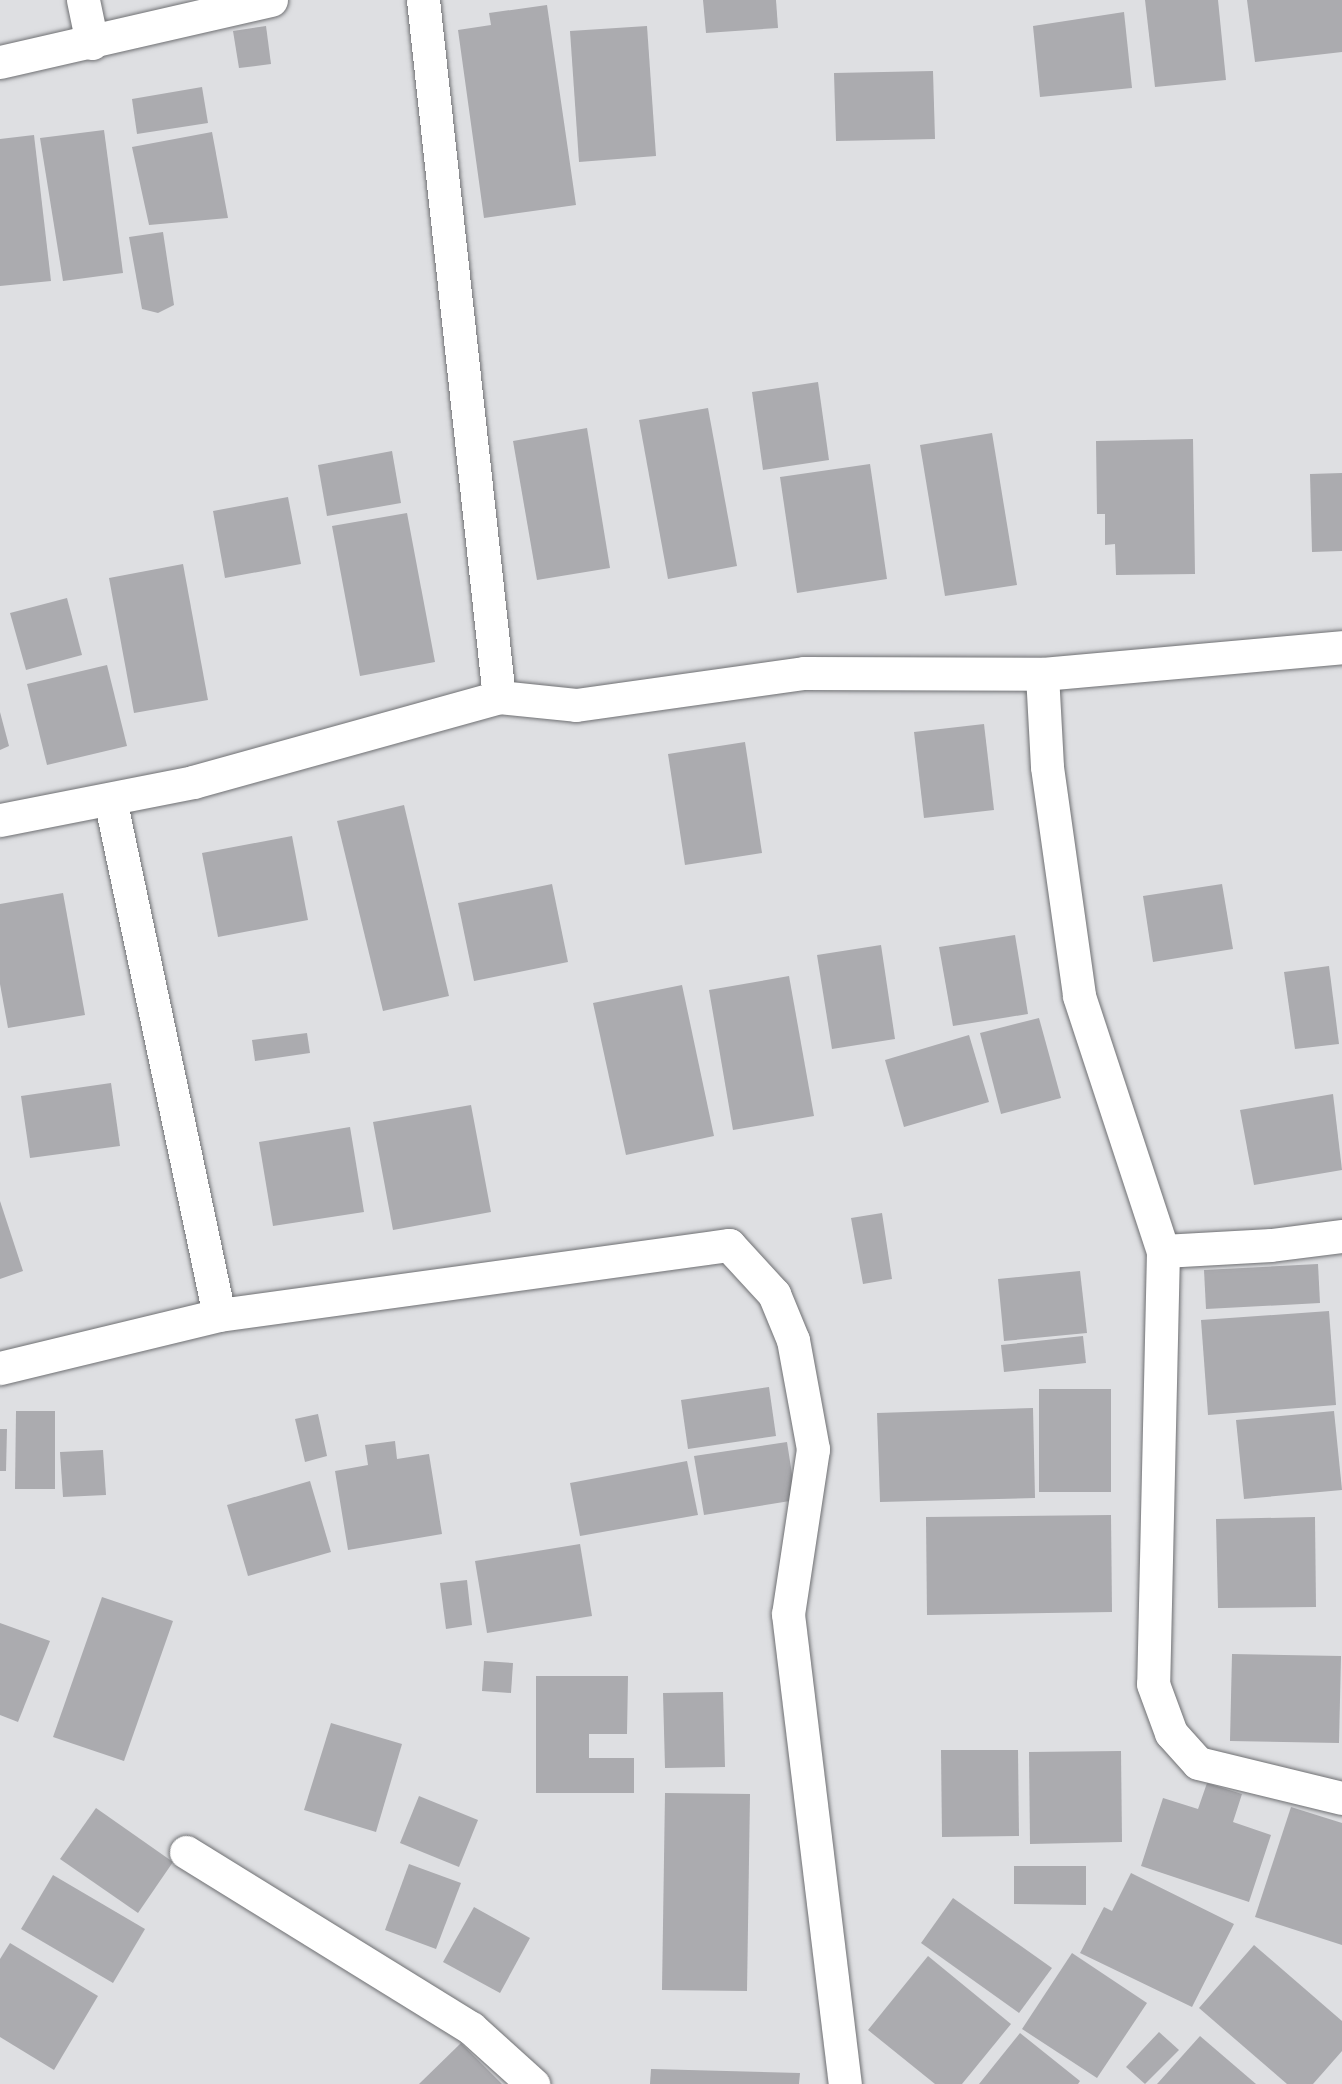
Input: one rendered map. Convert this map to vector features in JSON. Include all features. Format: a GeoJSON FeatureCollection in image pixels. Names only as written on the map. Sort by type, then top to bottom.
{"type":"FeatureCollection","features":[{"type":"Feature","properties":{"kind":"street"},"geometry":{"type":"LineString","coordinates":[[83,0],[92,43]]}},
{"type":"Feature","properties":{"kind":"street"},"geometry":{"type":"LineString","coordinates":[[0,62],[92,43],[271,0]]}},
{"type":"Feature","properties":{"kind":"street"},"geometry":{"type":"LineString","coordinates":[[423,0],[499,697]]}},
{"type":"Feature","properties":{"kind":"street"},"geometry":{"type":"LineString","coordinates":[[0,820],[193,783],[499,697],[576,705],[804,673],[1042,674],[1342,647]]}},
{"type":"Feature","properties":{"kind":"street"},"geometry":{"type":"LineString","coordinates":[[1042,674],[1047,767],[1079,996],[1162,1251],[1153,1684],[1171,1733],[1198,1763],[1342,1798]]}},
{"type":"Feature","properties":{"kind":"street"},"geometry":{"type":"LineString","coordinates":[[110,800],[219,1315]]}},
{"type":"Feature","properties":{"kind":"street"},"geometry":{"type":"LineString","coordinates":[[1162,1251],[1271,1245],[1342,1236]]}},
{"type":"Feature","properties":{"kind":"street"},"geometry":{"type":"LineString","coordinates":[[0,1368],[219,1315],[729,1245],[774,1294],[793,1340],[813,1449],[788,1614],[846,2084]]}},
{"type":"Feature","properties":{"kind":"street"},"geometry":{"type":"LineString","coordinates":[[186,1852],[471,2028],[533,2084]]}},
{"type":"Feature","properties":{"kind":"building"},"geometry":{"type":"Polygon","coordinates":[[[703,0],[776,0],[778,28],[706,33],[703,0]]]}},
{"type":"Feature","properties":{"kind":"building"},"geometry":{"type":"Polygon","coordinates":[[[1145,0],[1218,0],[1226,80],[1155,87],[1145,0]]]}},
{"type":"Feature","properties":{"kind":"building"},"geometry":{"type":"Polygon","coordinates":[[[1247,0],[1342,0],[1342,52],[1255,62],[1247,0]]]}},
{"type":"Feature","properties":{"kind":"building"},"geometry":{"type":"Polygon","coordinates":[[[547,5],[576,205],[484,218],[458,30],[491,25],[489,13],[547,5]]]}},
{"type":"Feature","properties":{"kind":"building"},"geometry":{"type":"Polygon","coordinates":[[[1124,12],[1132,88],[1040,97],[1033,26],[1124,12]]]}},
{"type":"Feature","properties":{"kind":"building"},"geometry":{"type":"Polygon","coordinates":[[[266,26],[271,64],[239,68],[233,31],[266,26]]]}},
{"type":"Feature","properties":{"kind":"building"},"geometry":{"type":"Polygon","coordinates":[[[647,26],[656,156],[579,162],[570,31],[647,26]]]}},
{"type":"Feature","properties":{"kind":"building"},"geometry":{"type":"Polygon","coordinates":[[[933,71],[935,139],[836,141],[834,73],[933,71]]]}},
{"type":"Feature","properties":{"kind":"building"},"geometry":{"type":"Polygon","coordinates":[[[202,87],[208,123],[137,134],[132,99],[202,87]]]}},
{"type":"Feature","properties":{"kind":"building"},"geometry":{"type":"Polygon","coordinates":[[[104,130],[123,273],[63,281],[40,138],[104,130]]]}},
{"type":"Feature","properties":{"kind":"building"},"geometry":{"type":"Polygon","coordinates":[[[212,132],[228,218],[149,225],[132,147],[212,132]]]}},
{"type":"Feature","properties":{"kind":"building"},"geometry":{"type":"Polygon","coordinates":[[[34,135],[51,281],[0,286],[0,139],[34,135]]]}},
{"type":"Feature","properties":{"kind":"building"},"geometry":{"type":"Polygon","coordinates":[[[163,232],[174,305],[158,313],[142,309],[129,237],[163,232]]]}},
{"type":"Feature","properties":{"kind":"building"},"geometry":{"type":"Polygon","coordinates":[[[818,382],[829,460],[763,470],[752,392],[818,382]]]}},
{"type":"Feature","properties":{"kind":"building"},"geometry":{"type":"Polygon","coordinates":[[[708,408],[737,566],[668,579],[639,420],[708,408]]]}},
{"type":"Feature","properties":{"kind":"building"},"geometry":{"type":"Polygon","coordinates":[[[587,428],[610,568],[537,580],[513,441],[587,428]]]}},
{"type":"Feature","properties":{"kind":"building"},"geometry":{"type":"Polygon","coordinates":[[[992,433],[1017,585],[945,596],[920,445],[992,433]]]}},
{"type":"Feature","properties":{"kind":"building"},"geometry":{"type":"Polygon","coordinates":[[[1193,439],[1195,574],[1116,575],[1115,544],[1105,545],[1105,514],[1097,514],[1096,441],[1193,439]]]}},
{"type":"Feature","properties":{"kind":"building"},"geometry":{"type":"Polygon","coordinates":[[[392,451],[401,503],[327,516],[318,465],[392,451]]]}},
{"type":"Feature","properties":{"kind":"building"},"geometry":{"type":"Polygon","coordinates":[[[870,464],[887,579],[797,593],[780,477],[870,464]]]}},
{"type":"Feature","properties":{"kind":"building"},"geometry":{"type":"Polygon","coordinates":[[[1342,473],[1342,551],[1312,552],[1310,474],[1342,473]]]}},
{"type":"Feature","properties":{"kind":"building"},"geometry":{"type":"Polygon","coordinates":[[[288,497],[301,564],[225,578],[213,511],[288,497]]]}},
{"type":"Feature","properties":{"kind":"building"},"geometry":{"type":"Polygon","coordinates":[[[407,513],[435,662],[360,676],[332,526],[407,513]]]}},
{"type":"Feature","properties":{"kind":"building"},"geometry":{"type":"Polygon","coordinates":[[[183,564],[208,700],[134,713],[109,578],[183,564]]]}},
{"type":"Feature","properties":{"kind":"building"},"geometry":{"type":"Polygon","coordinates":[[[67,598],[82,655],[26,670],[10,613],[67,598]]]}},
{"type":"Feature","properties":{"kind":"building"},"geometry":{"type":"Polygon","coordinates":[[[107,665],[127,746],[47,765],[27,684],[107,665]]]}},
{"type":"Feature","properties":{"kind":"building"},"geometry":{"type":"Polygon","coordinates":[[[0,712],[9,746],[0,750],[0,712]]]}},
{"type":"Feature","properties":{"kind":"building"},"geometry":{"type":"Polygon","coordinates":[[[984,724],[994,810],[924,818],[914,732],[984,724]]]}},
{"type":"Feature","properties":{"kind":"building"},"geometry":{"type":"Polygon","coordinates":[[[745,742],[762,853],[685,865],[668,754],[745,742]]]}},
{"type":"Feature","properties":{"kind":"building"},"geometry":{"type":"Polygon","coordinates":[[[404,805],[449,996],[383,1011],[337,821],[404,805]]]}},
{"type":"Feature","properties":{"kind":"building"},"geometry":{"type":"Polygon","coordinates":[[[292,836],[308,920],[218,937],[202,853],[292,836]]]}},
{"type":"Feature","properties":{"kind":"building"},"geometry":{"type":"Polygon","coordinates":[[[552,884],[568,962],[474,981],[458,903],[552,884]]]}},
{"type":"Feature","properties":{"kind":"building"},"geometry":{"type":"Polygon","coordinates":[[[1222,884],[1233,949],[1153,962],[1143,896],[1222,884]]]}},
{"type":"Feature","properties":{"kind":"building"},"geometry":{"type":"Polygon","coordinates":[[[63,893],[85,1015],[8,1028],[0,984],[0,904],[63,893]]]}},
{"type":"Feature","properties":{"kind":"building"},"geometry":{"type":"Polygon","coordinates":[[[1015,935],[1028,1014],[953,1026],[939,947],[1015,935]]]}},
{"type":"Feature","properties":{"kind":"building"},"geometry":{"type":"Polygon","coordinates":[[[881,945],[895,1039],[832,1049],[817,955],[881,945]]]}},
{"type":"Feature","properties":{"kind":"building"},"geometry":{"type":"Polygon","coordinates":[[[1329,966],[1339,1044],[1295,1049],[1284,972],[1329,966]]]}},
{"type":"Feature","properties":{"kind":"building"},"geometry":{"type":"Polygon","coordinates":[[[789,976],[814,1116],[733,1130],[709,990],[789,976]]]}},
{"type":"Feature","properties":{"kind":"building"},"geometry":{"type":"Polygon","coordinates":[[[682,985],[714,1136],[626,1155],[593,1003],[682,985]]]}},
{"type":"Feature","properties":{"kind":"building"},"geometry":{"type":"Polygon","coordinates":[[[1039,1018],[1061,1098],[1001,1114],[980,1033],[1039,1018]]]}},
{"type":"Feature","properties":{"kind":"building"},"geometry":{"type":"Polygon","coordinates":[[[307,1033],[310,1053],[255,1061],[252,1040],[307,1033]]]}},
{"type":"Feature","properties":{"kind":"building"},"geometry":{"type":"Polygon","coordinates":[[[969,1035],[989,1102],[904,1127],[885,1060],[969,1035]]]}},
{"type":"Feature","properties":{"kind":"building"},"geometry":{"type":"Polygon","coordinates":[[[111,1083],[120,1146],[30,1158],[21,1096],[111,1083]]]}},
{"type":"Feature","properties":{"kind":"building"},"geometry":{"type":"Polygon","coordinates":[[[1333,1094],[1342,1170],[1254,1185],[1240,1110],[1333,1094]]]}},
{"type":"Feature","properties":{"kind":"building"},"geometry":{"type":"Polygon","coordinates":[[[471,1105],[491,1212],[393,1230],[373,1122],[471,1105]]]}},
{"type":"Feature","properties":{"kind":"building"},"geometry":{"type":"Polygon","coordinates":[[[350,1127],[364,1212],[273,1226],[259,1142],[350,1127]]]}},
{"type":"Feature","properties":{"kind":"building"},"geometry":{"type":"Polygon","coordinates":[[[0,1201],[23,1271],[0,1279],[0,1201]]]}},
{"type":"Feature","properties":{"kind":"building"},"geometry":{"type":"Polygon","coordinates":[[[882,1213],[892,1279],[863,1284],[851,1218],[882,1213]]]}},
{"type":"Feature","properties":{"kind":"building"},"geometry":{"type":"Polygon","coordinates":[[[1318,1264],[1320,1303],[1206,1309],[1204,1270],[1318,1264]]]}},
{"type":"Feature","properties":{"kind":"building"},"geometry":{"type":"Polygon","coordinates":[[[1080,1271],[1087,1333],[1004,1341],[998,1279],[1080,1271]]]}},
{"type":"Feature","properties":{"kind":"building"},"geometry":{"type":"Polygon","coordinates":[[[1329,1311],[1336,1405],[1208,1415],[1201,1320],[1329,1311]]]}},
{"type":"Feature","properties":{"kind":"building"},"geometry":{"type":"Polygon","coordinates":[[[1083,1336],[1086,1363],[1004,1372],[1001,1345],[1083,1336]]]}},
{"type":"Feature","properties":{"kind":"building"},"geometry":{"type":"Polygon","coordinates":[[[769,1387],[776,1436],[688,1449],[681,1400],[769,1387]]]}},
{"type":"Feature","properties":{"kind":"building"},"geometry":{"type":"Polygon","coordinates":[[[1039,1389],[1111,1389],[1111,1492],[1039,1492],[1039,1389]]]}},
{"type":"Feature","properties":{"kind":"building"},"geometry":{"type":"Polygon","coordinates":[[[1033,1408],[1035,1498],[880,1502],[877,1413],[1033,1408]]]}},
{"type":"Feature","properties":{"kind":"building"},"geometry":{"type":"Polygon","coordinates":[[[16,1411],[55,1411],[55,1489],[15,1489],[16,1411]]]}},
{"type":"Feature","properties":{"kind":"building"},"geometry":{"type":"Polygon","coordinates":[[[1334,1411],[1342,1490],[1244,1499],[1236,1420],[1334,1411]]]}},
{"type":"Feature","properties":{"kind":"building"},"geometry":{"type":"Polygon","coordinates":[[[318,1414],[327,1456],[305,1462],[295,1419],[318,1414]]]}},
{"type":"Feature","properties":{"kind":"building"},"geometry":{"type":"Polygon","coordinates":[[[0,1429],[7,1429],[6,1471],[0,1471],[0,1429]]]}},
{"type":"Feature","properties":{"kind":"building"},"geometry":{"type":"Polygon","coordinates":[[[395,1441],[397,1459],[429,1454],[442,1534],[348,1550],[335,1471],[368,1465],[365,1445],[395,1441]]]}},
{"type":"Feature","properties":{"kind":"building"},"geometry":{"type":"Polygon","coordinates":[[[787,1442],[796,1500],[704,1515],[694,1456],[787,1442]]]}},
{"type":"Feature","properties":{"kind":"building"},"geometry":{"type":"Polygon","coordinates":[[[103,1450],[106,1495],[63,1497],[60,1452],[103,1450]]]}},
{"type":"Feature","properties":{"kind":"building"},"geometry":{"type":"Polygon","coordinates":[[[687,1461],[698,1515],[580,1536],[570,1483],[687,1461]]]}},
{"type":"Feature","properties":{"kind":"building"},"geometry":{"type":"Polygon","coordinates":[[[310,1481],[331,1552],[248,1576],[227,1505],[310,1481]]]}},
{"type":"Feature","properties":{"kind":"building"},"geometry":{"type":"Polygon","coordinates":[[[1111,1515],[1112,1612],[927,1615],[926,1517],[1111,1515]]]}},
{"type":"Feature","properties":{"kind":"building"},"geometry":{"type":"Polygon","coordinates":[[[1315,1517],[1316,1607],[1218,1608],[1216,1519],[1315,1517]]]}},
{"type":"Feature","properties":{"kind":"building"},"geometry":{"type":"Polygon","coordinates":[[[580,1544],[592,1616],[487,1633],[475,1561],[580,1544]]]}},
{"type":"Feature","properties":{"kind":"building"},"geometry":{"type":"Polygon","coordinates":[[[467,1580],[472,1625],[446,1629],[440,1583],[467,1580]]]}},
{"type":"Feature","properties":{"kind":"building"},"geometry":{"type":"Polygon","coordinates":[[[102,1597],[173,1621],[124,1761],[53,1737],[102,1597]]]}},
{"type":"Feature","properties":{"kind":"building"},"geometry":{"type":"Polygon","coordinates":[[[0,1623],[50,1641],[18,1722],[0,1715],[0,1623]]]}},
{"type":"Feature","properties":{"kind":"building"},"geometry":{"type":"Polygon","coordinates":[[[1232,1654],[1341,1656],[1339,1743],[1230,1741],[1232,1654]]]}},
{"type":"Feature","properties":{"kind":"building"},"geometry":{"type":"Polygon","coordinates":[[[484,1661],[513,1663],[511,1693],[482,1691],[484,1661]]]}},
{"type":"Feature","properties":{"kind":"building"},"geometry":{"type":"Polygon","coordinates":[[[536,1676],[628,1676],[627,1734],[589,1734],[589,1758],[634,1758],[634,1793],[536,1793],[536,1676]]]}},
{"type":"Feature","properties":{"kind":"building"},"geometry":{"type":"Polygon","coordinates":[[[723,1692],[725,1767],[665,1768],[663,1693],[723,1692]]]}},
{"type":"Feature","properties":{"kind":"building"},"geometry":{"type":"Polygon","coordinates":[[[331,1723],[402,1744],[376,1832],[304,1810],[331,1723]]]}},
{"type":"Feature","properties":{"kind":"building"},"geometry":{"type":"Polygon","coordinates":[[[941,1750],[1018,1750],[1019,1836],[942,1837],[941,1750]]]}},
{"type":"Feature","properties":{"kind":"building"},"geometry":{"type":"Polygon","coordinates":[[[1121,1751],[1122,1842],[1030,1844],[1029,1752],[1121,1751]]]}},
{"type":"Feature","properties":{"kind":"building"},"geometry":{"type":"Polygon","coordinates":[[[1207,1783],[1242,1794],[1233,1822],[1271,1835],[1249,1902],[1141,1866],[1163,1798],[1198,1809],[1207,1783]]]}},
{"type":"Feature","properties":{"kind":"building"},"geometry":{"type":"Polygon","coordinates":[[[665,1793],[750,1794],[747,1991],[662,1990],[665,1793]]]}},
{"type":"Feature","properties":{"kind":"building"},"geometry":{"type":"Polygon","coordinates":[[[419,1796],[478,1820],[459,1867],[400,1843],[419,1796]]]}},
{"type":"Feature","properties":{"kind":"building"},"geometry":{"type":"Polygon","coordinates":[[[1291,1807],[1342,1823],[1342,1945],[1255,1917],[1291,1807]]]}},
{"type":"Feature","properties":{"kind":"building"},"geometry":{"type":"Polygon","coordinates":[[[96,1808],[173,1862],[138,1913],[60,1859],[96,1808]]]}},
{"type":"Feature","properties":{"kind":"building"},"geometry":{"type":"Polygon","coordinates":[[[409,1864],[461,1883],[436,1949],[385,1930],[409,1864]]]}},
{"type":"Feature","properties":{"kind":"building"},"geometry":{"type":"Polygon","coordinates":[[[1014,1866],[1086,1866],[1086,1905],[1014,1904],[1014,1866]]]}},
{"type":"Feature","properties":{"kind":"building"},"geometry":{"type":"Polygon","coordinates":[[[1131,1873],[1234,1924],[1192,2007],[1080,1953],[1104,1907],[1112,1911],[1131,1873]]]}},
{"type":"Feature","properties":{"kind":"building"},"geometry":{"type":"Polygon","coordinates":[[[53,1875],[145,1929],[113,1983],[21,1929],[53,1875]]]}},
{"type":"Feature","properties":{"kind":"building"},"geometry":{"type":"Polygon","coordinates":[[[953,1898],[1052,1968],[1019,2013],[921,1943],[953,1898]]]}},
{"type":"Feature","properties":{"kind":"building"},"geometry":{"type":"Polygon","coordinates":[[[474,1907],[530,1938],[500,1993],[443,1962],[474,1907]]]}},
{"type":"Feature","properties":{"kind":"building"},"geometry":{"type":"Polygon","coordinates":[[[10,1943],[98,1996],[54,2070],[0,2037],[0,1959],[10,1943]]]}},
{"type":"Feature","properties":{"kind":"building"},"geometry":{"type":"Polygon","coordinates":[[[1254,1945],[1342,2021],[1342,2051],[1313,2084],[1287,2084],[1199,2008],[1254,1945]]]}},
{"type":"Feature","properties":{"kind":"building"},"geometry":{"type":"Polygon","coordinates":[[[1072,1953],[1147,2003],[1097,2078],[1022,2029],[1072,1953]]]}},
{"type":"Feature","properties":{"kind":"building"},"geometry":{"type":"Polygon","coordinates":[[[928,1956],[1011,2024],[962,2084],[935,2084],[868,2030],[928,1956]]]}},
{"type":"Feature","properties":{"kind":"building"},"geometry":{"type":"Polygon","coordinates":[[[1159,2032],[1179,2050],[1145,2084],[1126,2067],[1159,2032]]]}},
{"type":"Feature","properties":{"kind":"building"},"geometry":{"type":"Polygon","coordinates":[[[1020,2033],[1080,2081],[1078,2084],[979,2084],[1020,2033]]]}},
{"type":"Feature","properties":{"kind":"building"},"geometry":{"type":"Polygon","coordinates":[[[1200,2036],[1256,2084],[1157,2084],[1200,2036]]]}},
{"type":"Feature","properties":{"kind":"building"},"geometry":{"type":"Polygon","coordinates":[[[461,2043],[502,2084],[419,2084],[461,2043]]]}},
{"type":"Feature","properties":{"kind":"building"},"geometry":{"type":"Polygon","coordinates":[[[651,2069],[800,2073],[799,2084],[650,2084],[651,2069]]]}}]}
